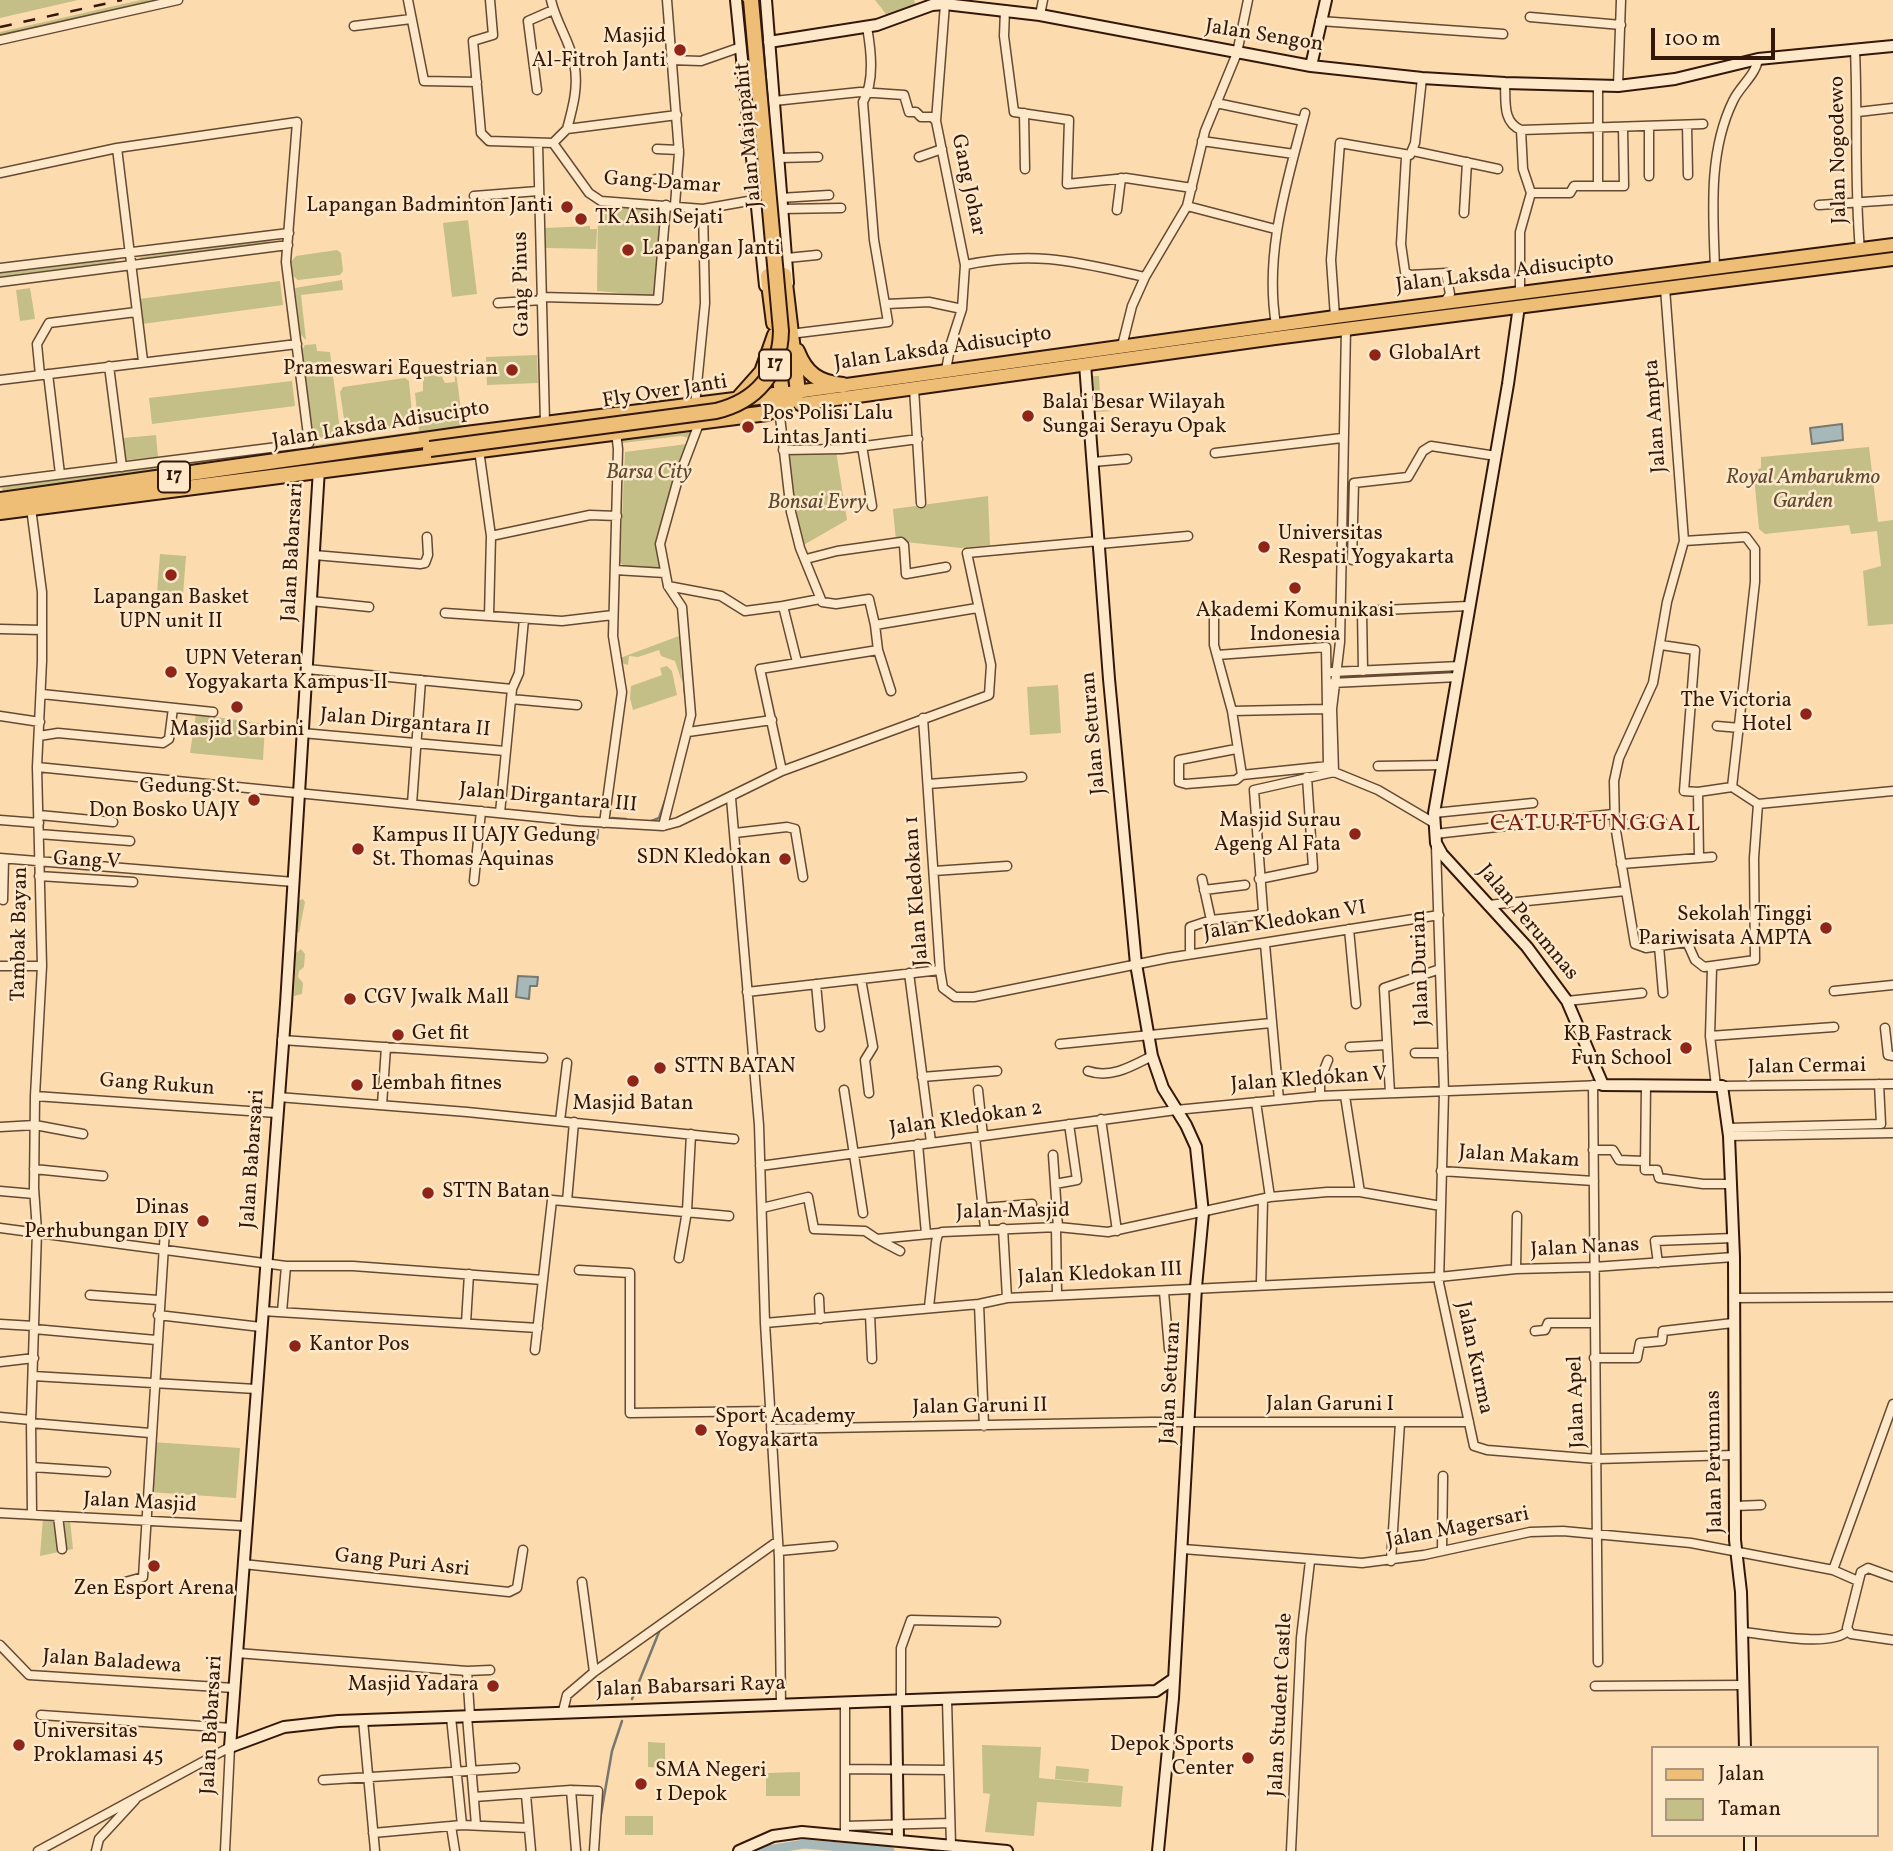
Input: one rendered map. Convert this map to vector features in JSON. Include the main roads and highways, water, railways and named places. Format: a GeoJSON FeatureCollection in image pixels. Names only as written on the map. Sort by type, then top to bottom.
{"type":"FeatureCollection","features":[{"type":"Feature","properties":{"kind":"highway","name":"Jalan Majapahit"},"geometry":{"type":"LineString","coordinates":[[742,0],[772,309],[783,335]]}},
{"type":"Feature","properties":{"kind":"highway","name":"Fly Over Janti"},"geometry":{"type":"LineString","coordinates":[[349,465],[430,449],[716,411],[743,402],[766,382],[778,356],[781,331],[751,0]]}},
{"type":"Feature","properties":{"kind":"highway","name":"Jalan Majapahit"},"geometry":{"type":"LineString","coordinates":[[760,0],[787,306],[783,335]]}},
{"type":"Feature","properties":{"kind":"highway"},"geometry":{"type":"LineString","coordinates":[[783,335],[812,375],[823,382],[842,385]]}},
{"type":"Feature","properties":{"kind":"highway","name":"17"},"geometry":{"type":"LineString","coordinates":[[734,402],[762,372],[783,335]]}},
{"type":"Feature","properties":{"kind":"highway","name":"17"},"geometry":{"type":"LineString","coordinates":[[783,335],[784,404]]}},
{"type":"Feature","properties":{"kind":"highway","name":"Jalan Laksda Adisucipto"},"geometry":{"type":"LineString","coordinates":[[0,500],[634,412],[734,402],[784,404]]}},
{"type":"Feature","properties":{"kind":"highway","name":"Jalan Laksda Adisucipto"},"geometry":{"type":"LineString","coordinates":[[0,512],[349,465],[700,422],[784,404]]}},
{"type":"Feature","properties":{"kind":"highway"},"geometry":{"type":"LineString","coordinates":[[634,412],[683,413],[681,420],[636,430]]}},
{"type":"Feature","properties":{"kind":"main road","name":"Jalan Laksda Adisucipto"},"geometry":{"type":"LineString","coordinates":[[784,404],[906,393],[953,374],[1122,346],[1266,331],[1346,328],[1715,268],[1893,245]]}},
{"type":"Feature","properties":{"kind":"main road","name":"Jalan Laksda Adisucipto"},"geometry":{"type":"LineString","coordinates":[[784,404],[842,385],[1085,364],[1335,317],[1444,303],[1665,288],[1893,259]]}},
{"type":"Feature","properties":{"kind":"main road","name":"Jalan Laksda Adisucipto"},"geometry":{"type":"LineString","coordinates":[[784,404],[914,388]]}},
{"type":"Feature","properties":{"kind":"waterway"},"geometry":{"type":"LineString","coordinates":[[682,649],[685,693]]}},
{"type":"Feature","properties":{"kind":"waterway"},"geometry":{"type":"LineString","coordinates":[[649,822],[659,818],[666,798]]}},
{"type":"Feature","properties":{"kind":"waterway"},"geometry":{"type":"LineString","coordinates":[[612,818],[626,819]]}},
{"type":"Feature","properties":{"kind":"waterway"},"geometry":{"type":"LineString","coordinates":[[597,839],[598,830]]}},
{"type":"Feature","properties":{"kind":"waterway"},"geometry":{"type":"LineString","coordinates":[[632,1699],[661,1627]]}},
{"type":"Feature","properties":{"kind":"waterway"},"geometry":{"type":"LineString","coordinates":[[600,1820],[612,1751],[622,1721]]}},
{"type":"Feature","properties":{"kind":"waterway"},"geometry":{"type":"LineString","coordinates":[[762,1851],[804,1844],[890,1851]]}},
{"type":"Feature","properties":{"kind":"railway"},"geometry":{"type":"LineString","coordinates":[[0,27],[122,0]]}},
{"type":"Feature","properties":{"kind":"place","name":"Masjid Al-Fitroh Janti"},"geometry":{"type":"Point","coordinates":[680,50]}},
{"type":"Feature","properties":{"kind":"place","name":"Lapangan Badminton Janti"},"geometry":{"type":"Point","coordinates":[567,207]}},
{"type":"Feature","properties":{"kind":"place","name":"TK Asih Sejati"},"geometry":{"type":"Point","coordinates":[581,219]}},
{"type":"Feature","properties":{"kind":"place","name":"Lapangan Janti"},"geometry":{"type":"Point","coordinates":[628,250]}},
{"type":"Feature","properties":{"kind":"place","name":"GlobalArt"},"geometry":{"type":"Point","coordinates":[1375,355]}},
{"type":"Feature","properties":{"kind":"place","name":"Prameswari Equestrian"},"geometry":{"type":"Point","coordinates":[512,370]}},
{"type":"Feature","properties":{"kind":"place","name":"Balai Besar Wilayah Sungai Serayu Opak"},"geometry":{"type":"Point","coordinates":[1028,416]}},
{"type":"Feature","properties":{"kind":"place","name":"Pos Polisi Lalu Lintas Janti"},"geometry":{"type":"Point","coordinates":[748,427]}},
{"type":"Feature","properties":{"kind":"place","name":"Universitas Respati Yogyakarta"},"geometry":{"type":"Point","coordinates":[1264,547]}},
{"type":"Feature","properties":{"kind":"place","name":"Lapangan Basket UPN unit II"},"geometry":{"type":"Point","coordinates":[171,575]}},
{"type":"Feature","properties":{"kind":"place","name":"Akademi Komunikasi Indonesia"},"geometry":{"type":"Point","coordinates":[1295,588]}},
{"type":"Feature","properties":{"kind":"place","name":"UPN Veteran Yogyakarta Kampus II"},"geometry":{"type":"Point","coordinates":[171,672]}},
{"type":"Feature","properties":{"kind":"place","name":"Masjid Sarbini"},"geometry":{"type":"Point","coordinates":[237,707]}},
{"type":"Feature","properties":{"kind":"place","name":"The Victoria Hotel"},"geometry":{"type":"Point","coordinates":[1806,714]}},
{"type":"Feature","properties":{"kind":"place","name":"Gedung St. Don Bosko UAJY"},"geometry":{"type":"Point","coordinates":[254,800]}},
{"type":"Feature","properties":{"kind":"place","name":"Masjid Surau Ageng Al Fata"},"geometry":{"type":"Point","coordinates":[1355,834]}},
{"type":"Feature","properties":{"kind":"place","name":"Kampus II UAJY Gedung St. Thomas Aquinas"},"geometry":{"type":"Point","coordinates":[358,849]}},
{"type":"Feature","properties":{"kind":"place","name":"SDN Kledokan"},"geometry":{"type":"Point","coordinates":[785,859]}},
{"type":"Feature","properties":{"kind":"place","name":"Sekolah Tinggi Pariwisata AMPTA"},"geometry":{"type":"Point","coordinates":[1826,928]}},
{"type":"Feature","properties":{"kind":"place","name":"CGV Jwalk Mall"},"geometry":{"type":"Point","coordinates":[350,999]}},
{"type":"Feature","properties":{"kind":"place","name":"Get fit"},"geometry":{"type":"Point","coordinates":[398,1035]}},
{"type":"Feature","properties":{"kind":"place","name":"KB Fastrack Fun School"},"geometry":{"type":"Point","coordinates":[1686,1048]}},
{"type":"Feature","properties":{"kind":"place","name":"STTN BATAN"},"geometry":{"type":"Point","coordinates":[660,1068]}},
{"type":"Feature","properties":{"kind":"place","name":"Masjid Batan"},"geometry":{"type":"Point","coordinates":[633,1081]}},
{"type":"Feature","properties":{"kind":"place","name":"Lembah fitnes"},"geometry":{"type":"Point","coordinates":[357,1085]}},
{"type":"Feature","properties":{"kind":"place","name":"STTN Batan"},"geometry":{"type":"Point","coordinates":[428,1193]}},
{"type":"Feature","properties":{"kind":"place","name":"Dinas Perhubungan DIY"},"geometry":{"type":"Point","coordinates":[203,1221]}},
{"type":"Feature","properties":{"kind":"place","name":"Kantor Pos"},"geometry":{"type":"Point","coordinates":[295,1346]}},
{"type":"Feature","properties":{"kind":"place","name":"Sport Academy Yogyakarta"},"geometry":{"type":"Point","coordinates":[701,1430]}},
{"type":"Feature","properties":{"kind":"place","name":"Zen Esport Arena"},"geometry":{"type":"Point","coordinates":[154,1566]}},
{"type":"Feature","properties":{"kind":"place","name":"Masjid Yadara"},"geometry":{"type":"Point","coordinates":[493,1686]}},
{"type":"Feature","properties":{"kind":"place","name":"Universitas Proklamasi 45"},"geometry":{"type":"Point","coordinates":[19,1745]}},
{"type":"Feature","properties":{"kind":"place","name":"Depok Sports Center"},"geometry":{"type":"Point","coordinates":[1248,1758]}},
{"type":"Feature","properties":{"kind":"place","name":"SMA Negeri 1 Depok"},"geometry":{"type":"Point","coordinates":[641,1784]}},
{"type":"Feature","properties":{"kind":"district","name":"CATURTUNGGAL"},"geometry":{"type":"Point","coordinates":[1596,826]}},
{"type":"Feature","properties":{"kind":"park label","name":"Barsa City"},"geometry":{"type":"Point","coordinates":[649,474]}},
{"type":"Feature","properties":{"kind":"park label","name":"Royal Ambarukmo Garden"},"geometry":{"type":"Point","coordinates":[1803,491]}},
{"type":"Feature","properties":{"kind":"park label","name":"Bonsai Evry"},"geometry":{"type":"Point","coordinates":[817,504]}}]}
